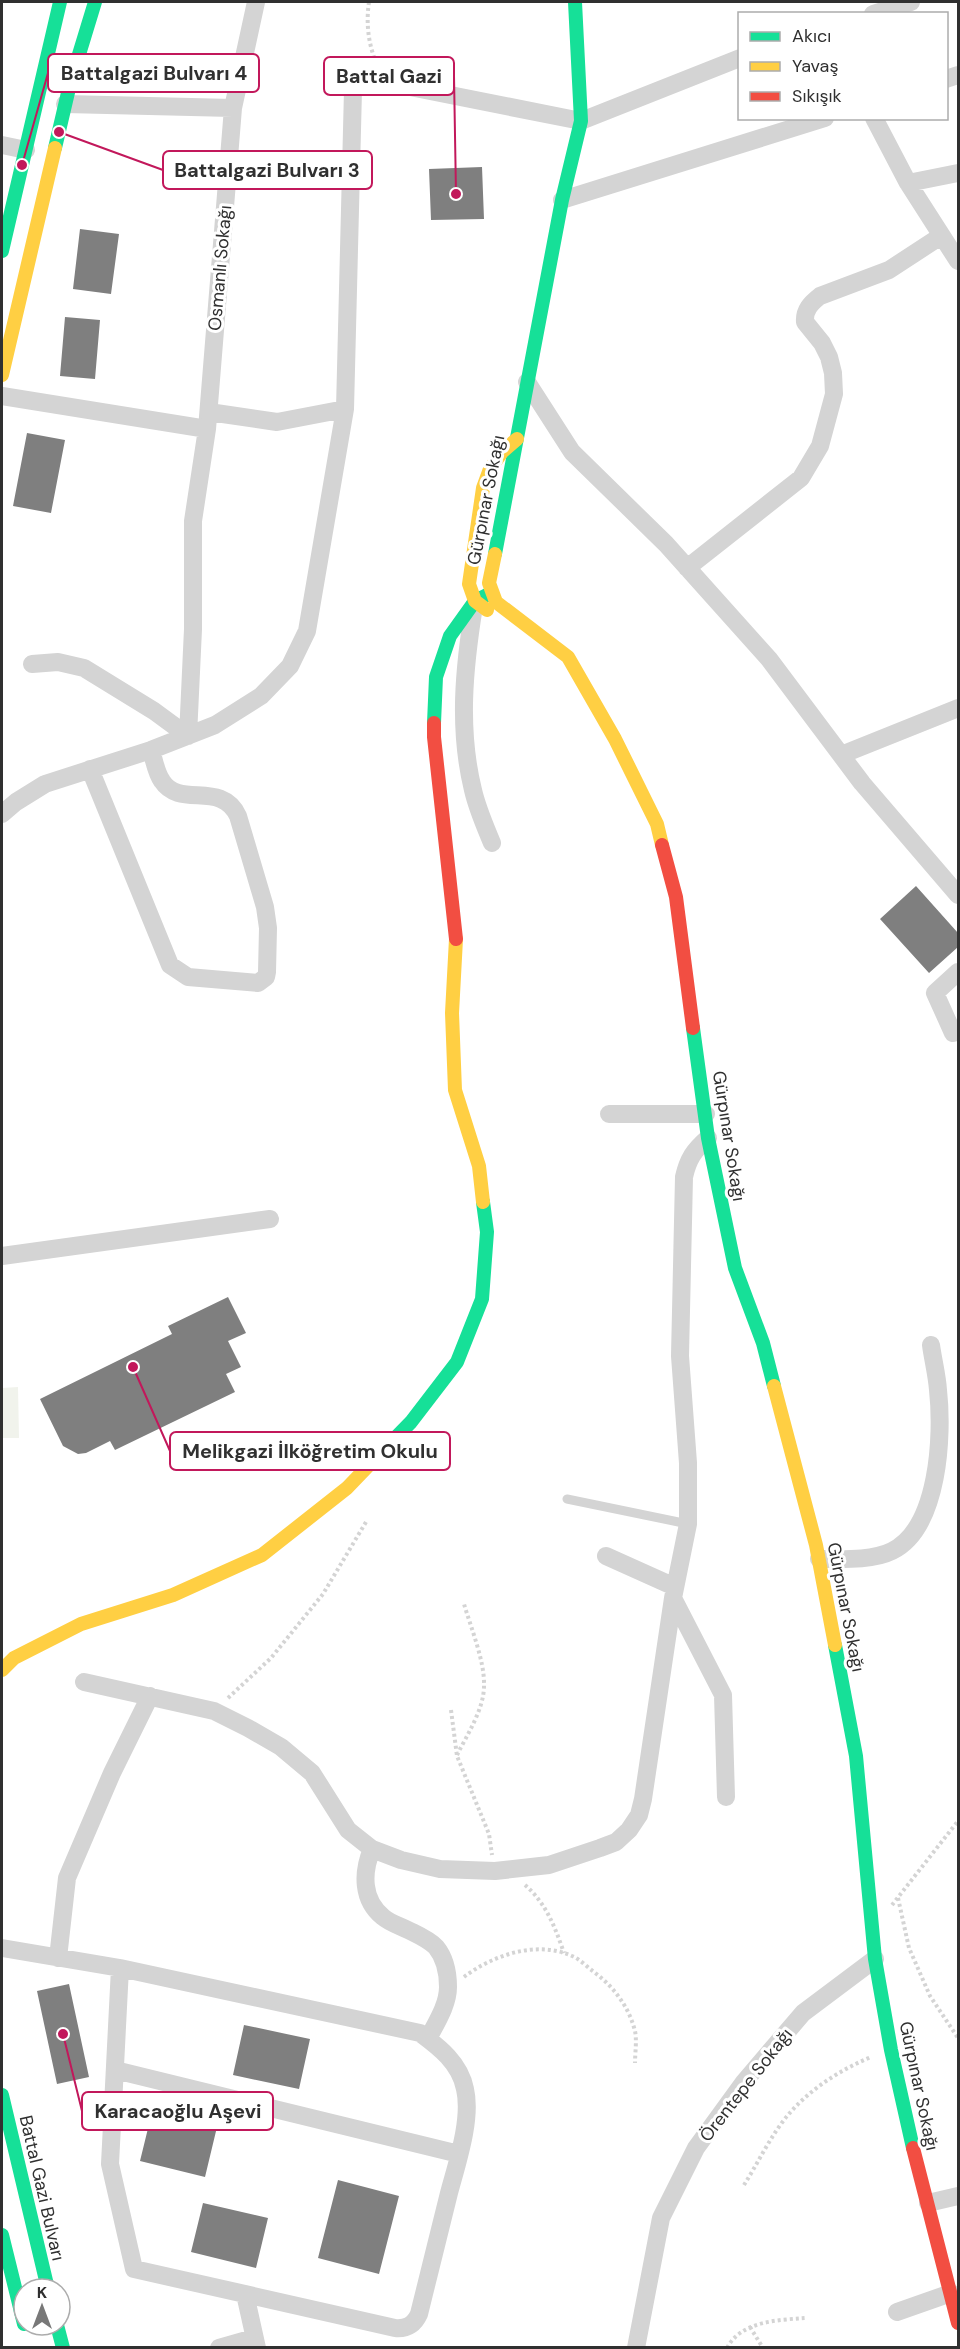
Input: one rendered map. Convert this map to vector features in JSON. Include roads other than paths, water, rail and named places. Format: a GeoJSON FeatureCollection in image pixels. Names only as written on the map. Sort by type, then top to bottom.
{"type":"FeatureCollection","features":[{"type":"Feature","properties":{"kind":"street"},"geometry":{"type":"LineString","coordinates":[[2,251],[60,2]]}},
{"type":"Feature","properties":{"kind":"street"},"geometry":{"type":"LineString","coordinates":[[2,375],[65,104],[95,2]]}},
{"type":"Feature","properties":{"kind":"street","name":"Osmanlı Sokağı"},"geometry":{"type":"LineString","coordinates":[[188,736],[193,629],[193,521],[208,421],[233,108],[256,2]]}},
{"type":"Feature","properties":{"kind":"street","name":"Gürpınar Sokağı"},"geometry":{"type":"LineString","coordinates":[[575,2],[581,121],[562,200],[517,439],[483,597],[491,612],[510,614],[568,657],[615,739],[657,825],[676,897],[708,1138],[735,1268],[763,1343],[819,1559],[856,1756],[875,1959],[891,2050],[906,2122],[958,2323]]}},
{"type":"Feature","properties":{"kind":"street"},"geometry":{"type":"LineString","coordinates":[[879,12],[911,2]]}},
{"type":"Feature","properties":{"kind":"street"},"geometry":{"type":"LineString","coordinates":[[2,814],[16,802],[45,784],[151,750],[215,725],[261,696],[290,666],[295,657],[307,631],[345,409],[353,90],[357,84],[364,80],[385,82],[581,121],[738,59]]}},
{"type":"Feature","properties":{"kind":"street"},"geometry":{"type":"LineString","coordinates":[[65,104],[233,108]]}},
{"type":"Feature","properties":{"kind":"street"},"geometry":{"type":"LineString","coordinates":[[562,200],[819,120]]}},
{"type":"Feature","properties":{"kind":"street"},"geometry":{"type":"LineString","coordinates":[[875,120],[908,183],[958,261]]}},
{"type":"Feature","properties":{"kind":"street"},"geometry":{"type":"LineString","coordinates":[[2,145],[26,150]]}},
{"type":"Feature","properties":{"kind":"street"},"geometry":{"type":"LineString","coordinates":[[908,183],[958,173]]}},
{"type":"Feature","properties":{"kind":"street"},"geometry":{"type":"LineString","coordinates":[[687,568],[801,478],[820,446],[834,394],[833,373],[822,343],[806,322],[806,312],[812,303],[820,296],[889,270],[941,236]]}},
{"type":"Feature","properties":{"kind":"street"},"geometry":{"type":"LineString","coordinates":[[528,382],[572,452],[666,544],[769,659],[841,755],[958,895]]}},
{"type":"Feature","properties":{"kind":"street"},"geometry":{"type":"LineString","coordinates":[[2,396],[208,421],[277,422],[345,409]]}},
{"type":"Feature","properties":{"kind":"street"},"geometry":{"type":"LineString","coordinates":[[483,597],[469,584],[483,488],[490,469],[502,452],[517,439]]}},
{"type":"Feature","properties":{"kind":"street"},"geometry":{"type":"LineString","coordinates":[[483,597],[465,663],[463,726],[473,791],[492,843]]}},
{"type":"Feature","properties":{"kind":"street"},"geometry":{"type":"LineString","coordinates":[[2,1670],[14,1658],[81,1624],[173,1595],[262,1555],[347,1488],[411,1422],[457,1362],[482,1299],[487,1232],[479,1166],[455,1090],[452,1013],[456,933],[434,737],[436,677],[450,636],[483,597]]}},
{"type":"Feature","properties":{"kind":"street"},"geometry":{"type":"LineString","coordinates":[[32,664],[58,662],[84,668],[154,711],[188,736]]}},
{"type":"Feature","properties":{"kind":"street"},"geometry":{"type":"LineString","coordinates":[[841,755],[958,708]]}},
{"type":"Feature","properties":{"kind":"street"},"geometry":{"type":"LineString","coordinates":[[90,769],[170,965],[188,977],[258,983],[266,977],[267,972],[268,928],[265,908],[238,816],[234,808],[224,799],[184,794],[167,786],[161,780],[151,750]]}},
{"type":"Feature","properties":{"kind":"street"},"geometry":{"type":"LineString","coordinates":[[953,1033],[935,993],[958,972]]}},
{"type":"Feature","properties":{"kind":"street"},"geometry":{"type":"LineString","coordinates":[[609,1114],[706,1114]]}},
{"type":"Feature","properties":{"kind":"street"},"geometry":{"type":"LineString","coordinates":[[84,1682],[214,1710],[281,1747],[312,1773],[348,1830],[372,1849],[401,1860],[440,1869],[502,1871],[549,1865],[616,1842],[629,1830],[639,1815],[674,1593],[688,1524],[688,1463],[680,1356],[684,1177],[687,1162],[696,1148],[708,1138]]}},
{"type":"Feature","properties":{"kind":"street"},"geometry":{"type":"LineString","coordinates":[[2,1256],[270,1219]]}},
{"type":"Feature","properties":{"kind":"street"},"geometry":{"type":"LineString","coordinates":[[819,1559],[855,1559],[891,1552],[916,1530],[926,1510],[932,1488],[940,1437],[939,1391],[930,1345]]}},
{"type":"Feature","properties":{"kind":"street"},"geometry":{"type":"LineString","coordinates":[[606,1556],[674,1593],[723,1695],[726,1797]]}},
{"type":"Feature","properties":{"kind":"street"},"geometry":{"type":"LineString","coordinates":[[58,1958],[67,1878],[112,1773],[150,1696]]}},
{"type":"Feature","properties":{"kind":"street"},"geometry":{"type":"LineString","coordinates":[[372,1849],[366,1863],[364,1878],[367,1893],[374,1907],[384,1918],[426,1939],[442,1957],[446,1968],[448,1988],[443,2008],[428,2039]]}},
{"type":"Feature","properties":{"kind":"street"},"geometry":{"type":"LineString","coordinates":[[2,1948],[120,1968],[420,2032],[442,2049],[459,2070],[468,2104],[459,2154],[419,2314],[412,2324],[401,2329],[395,2328],[134,2269],[110,2164],[120,1968]]}},
{"type":"Feature","properties":{"kind":"street","name":"Örentepe Sokağı"},"geometry":{"type":"LineString","coordinates":[[636,2348],[661,2218],[696,2148],[744,2082],[803,2013],[875,1959]]}},
{"type":"Feature","properties":{"kind":"street"},"geometry":{"type":"LineString","coordinates":[[115,2070],[459,2154]]}},
{"type":"Feature","properties":{"kind":"street","name":"Battal Gazi Bulvarı"},"geometry":{"type":"LineString","coordinates":[[2,2095],[45,2277]]}},
{"type":"Feature","properties":{"kind":"street"},"geometry":{"type":"LineString","coordinates":[[927,2203],[958,2196]]}},
{"type":"Feature","properties":{"kind":"street"},"geometry":{"type":"LineString","coordinates":[[2,2235],[8,2288]]}},
{"type":"Feature","properties":{"kind":"street"},"geometry":{"type":"LineString","coordinates":[[897,2312],[951,2293]]}},
{"type":"Feature","properties":{"kind":"street"},"geometry":{"type":"LineString","coordinates":[[219,2348],[255,2343],[244,2294]]}},
{"type":"Feature","properties":{"kind":"lane"},"geometry":{"type":"LineString","coordinates":[[567,1499],[688,1524]]}},
{"type":"Feature","properties":{"kind":"place","name":"Battalgazi Bulvarı 3"},"geometry":{"type":"Point","coordinates":[59,132]}},
{"type":"Feature","properties":{"kind":"place","name":"Battalgazi Bulvarı 4"},"geometry":{"type":"Point","coordinates":[22,165]}},
{"type":"Feature","properties":{"kind":"place","name":"Battal Gazi"},"geometry":{"type":"Point","coordinates":[456,194]}},
{"type":"Feature","properties":{"kind":"place","name":"Melikgazi İlköğretim Okulu"},"geometry":{"type":"Point","coordinates":[133,1367]}},
{"type":"Feature","properties":{"kind":"place","name":"Karacaoğlu Aşevi"},"geometry":{"type":"Point","coordinates":[63,2034]}}]}
